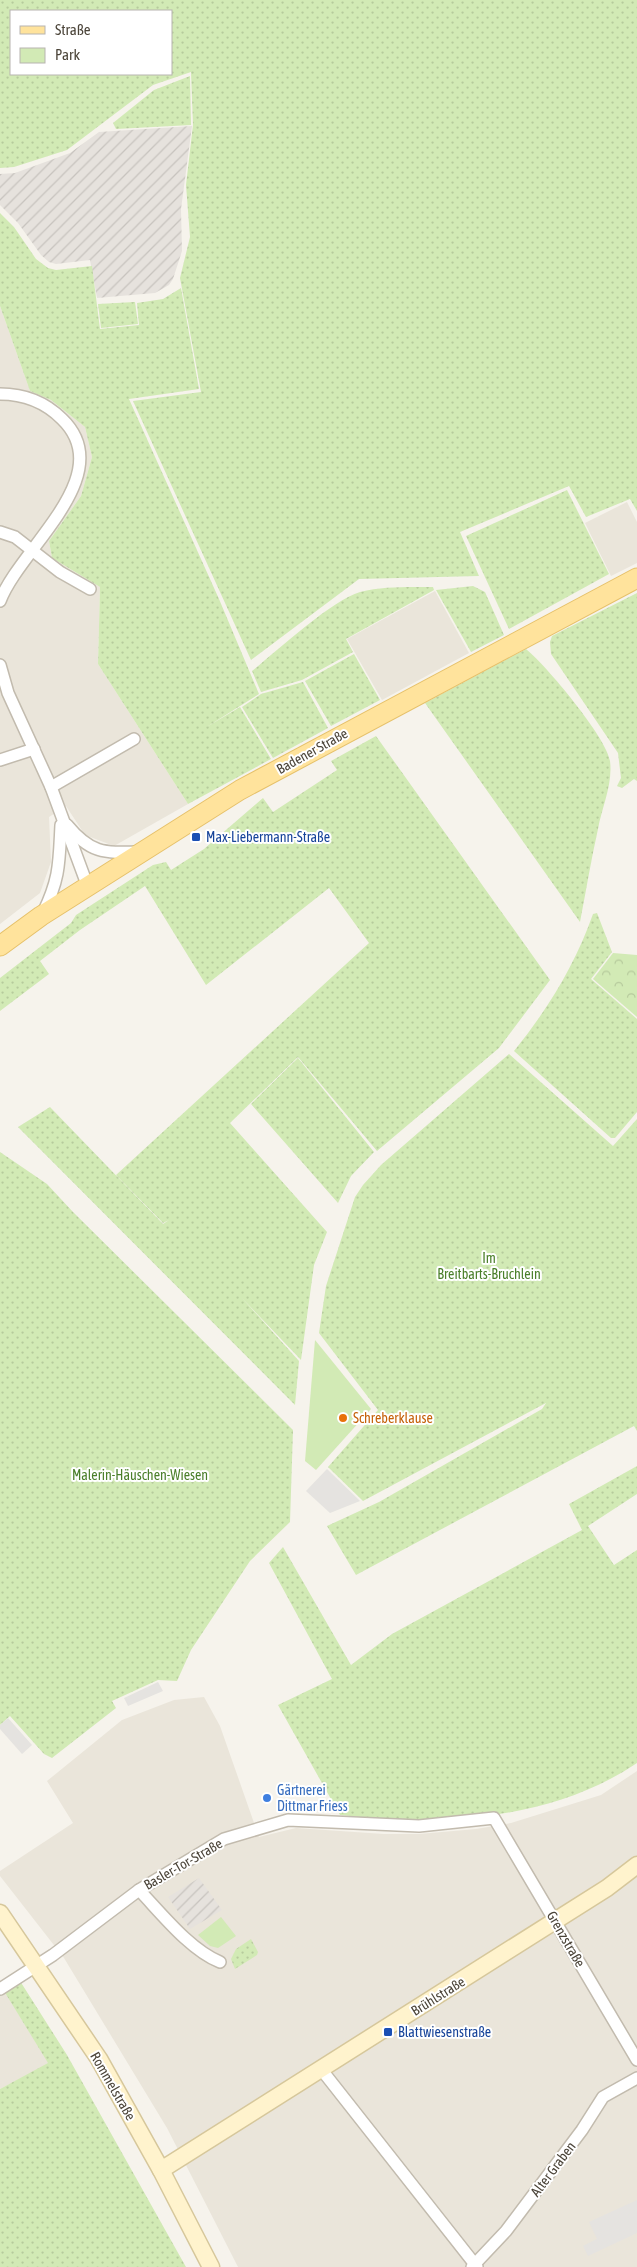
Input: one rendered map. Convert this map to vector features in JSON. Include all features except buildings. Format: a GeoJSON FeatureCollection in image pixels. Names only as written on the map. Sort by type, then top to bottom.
{"type":"FeatureCollection","features":[{"type":"Feature","properties":{"kind":"main road","name":"Badener Straße"},"geometry":{"type":"LineString","coordinates":[[0,946],[41,916],[258,780],[637,578]]}},
{"type":"Feature","properties":{"kind":"street"},"geometry":{"type":"LineString","coordinates":[[0,394],[28,397],[54,410],[72,428],[81,456],[72,492],[64,506],[30,550],[13,576],[0,602]]}},
{"type":"Feature","properties":{"kind":"street"},"geometry":{"type":"LineString","coordinates":[[0,532],[15,537],[60,572],[90,589]]}},
{"type":"Feature","properties":{"kind":"street"},"geometry":{"type":"LineString","coordinates":[[0,665],[8,693],[51,787],[88,887]]}},
{"type":"Feature","properties":{"kind":"street"},"geometry":{"type":"LineString","coordinates":[[51,787],[134,739]]}},
{"type":"Feature","properties":{"kind":"street"},"geometry":{"type":"LineString","coordinates":[[0,760],[34,750]]}},
{"type":"Feature","properties":{"kind":"street"},"geometry":{"type":"LineString","coordinates":[[61,818],[89,848],[103,852],[141,852]]}},
{"type":"Feature","properties":{"kind":"street"},"geometry":{"type":"LineString","coordinates":[[41,916],[56,884],[59,868],[61,818]]}},
{"type":"Feature","properties":{"kind":"street","name":"Basler-Tor-Straße"},"geometry":{"type":"LineString","coordinates":[[0,1990],[38,1966],[139,1890],[224,1839],[288,1820],[420,1826],[494,1818]]}},
{"type":"Feature","properties":{"kind":"street","name":"Grenzstraße"},"geometry":{"type":"LineString","coordinates":[[494,1818],[637,2060]]}},
{"type":"Feature","properties":{"kind":"street","name":"Brühlstraße"},"geometry":{"type":"LineString","coordinates":[[161,2170],[556,1921],[637,1865]]}},
{"type":"Feature","properties":{"kind":"street","name":"Basler-Tor-Straße"},"geometry":{"type":"LineString","coordinates":[[139,1890],[208,1958],[220,1962]]}},
{"type":"Feature","properties":{"kind":"street","name":"Rommelstraße"},"geometry":{"type":"LineString","coordinates":[[0,1913],[38,1966],[99,2060],[161,2170],[211,2267]]}},
{"type":"Feature","properties":{"kind":"street"},"geometry":{"type":"LineString","coordinates":[[321,2069],[475,2266]]}},
{"type":"Feature","properties":{"kind":"street","name":"Alter Graben"},"geometry":{"type":"LineString","coordinates":[[475,2266],[506,2231],[582,2130],[603,2097],[637,2078]]}},
{"type":"Feature","properties":{"kind":"shaded area"},"geometry":{"type":"Polygon","coordinates":[[[192,126],[181,209],[182,251],[173,279],[169,285],[155,293],[97,298],[90,260],[56,264],[49,262],[41,255],[18,223],[0,205],[0,174],[15,173],[70,153],[99,132],[192,126]]]}},
{"type":"Feature","properties":{"kind":"shaded area"},"geometry":{"type":"Polygon","coordinates":[[[0,306],[30,391],[51,400],[85,427],[92,457],[81,496],[49,541],[52,558],[100,587],[98,664],[188,804],[114,846],[85,835],[66,806],[49,817],[51,862],[40,893],[0,924],[0,306]]]}},
{"type":"Feature","properties":{"kind":"shaded area"},"geometry":{"type":"Polygon","coordinates":[[[627,502],[637,522],[637,563],[611,576],[585,523],[627,502]]]}},
{"type":"Feature","properties":{"kind":"shaded area"},"geometry":{"type":"Polygon","coordinates":[[[435,591],[469,653],[382,700],[347,639],[435,591]]]}},
{"type":"Feature","properties":{"kind":"shaded area"},"geometry":{"type":"Polygon","coordinates":[[[327,1469],[360,1501],[330,1513],[306,1491],[327,1469]]]}},
{"type":"Feature","properties":{"kind":"shaded area"},"geometry":{"type":"Polygon","coordinates":[[[158,1682],[163,1691],[128,1706],[124,1698],[158,1682]]]}},
{"type":"Feature","properties":{"kind":"shaded area"},"geometry":{"type":"Polygon","coordinates":[[[204,1697],[220,1726],[259,1837],[296,1828],[384,1834],[419,1834],[476,1829],[511,1823],[601,1795],[637,1771],[637,2267],[238,2267],[167,2128],[64,1958],[0,1876],[0,1871],[73,1823],[47,1781],[122,1720],[174,1700],[204,1697]]]}},
{"type":"Feature","properties":{"kind":"shaded area"},"geometry":{"type":"Polygon","coordinates":[[[8,1718],[32,1745],[22,1754],[0,1729],[0,1725],[8,1718]]]}},
{"type":"Feature","properties":{"kind":"shaded area"},"geometry":{"type":"Polygon","coordinates":[[[199,1878],[222,1910],[190,1929],[168,1897],[199,1878]]]}},
{"type":"Feature","properties":{"kind":"shaded area"},"geometry":{"type":"Polygon","coordinates":[[[0,1984],[49,2064],[0,2089],[0,1984]]]}},
{"type":"Feature","properties":{"kind":"shaded area"},"geometry":{"type":"Polygon","coordinates":[[[637,2200],[637,2233],[588,2256],[583,2246],[597,2239],[589,2222],[637,2200]]]}},
{"type":"Feature","properties":{"kind":"green space"},"geometry":{"type":"Polygon","coordinates":[[[0,0],[637,0],[637,511],[630,499],[586,517],[569,486],[460,532],[479,576],[359,579],[251,660],[133,401],[201,392],[180,278],[190,237],[186,185],[193,125],[191,72],[153,85],[67,150],[14,167],[0,168],[0,0]]]}},
{"type":"Feature","properties":{"kind":"green space"},"geometry":{"type":"Polygon","coordinates":[[[190,76],[191,125],[116,129],[113,123],[154,90],[190,76]]]}},
{"type":"Feature","properties":{"kind":"green space"},"geometry":{"type":"Polygon","coordinates":[[[0,213],[14,227],[36,259],[48,268],[56,270],[92,266],[100,329],[139,325],[137,303],[163,299],[181,288],[199,389],[129,399],[219,599],[259,694],[205,728],[240,707],[271,759],[188,804],[98,664],[100,587],[52,558],[49,541],[81,496],[92,457],[85,427],[51,400],[30,391],[0,306],[0,213]]]}},
{"type":"Feature","properties":{"kind":"green space"},"geometry":{"type":"Polygon","coordinates":[[[135,302],[138,324],[101,328],[98,304],[135,302]]]}},
{"type":"Feature","properties":{"kind":"green space"},"geometry":{"type":"Polygon","coordinates":[[[567,490],[609,574],[509,629],[466,536],[567,490]]]}},
{"type":"Feature","properties":{"kind":"green space"},"geometry":{"type":"Polygon","coordinates":[[[473,586],[485,592],[504,635],[471,652],[436,590],[473,586]]]}},
{"type":"Feature","properties":{"kind":"green space"},"geometry":{"type":"Polygon","coordinates":[[[396,587],[433,587],[434,590],[346,639],[353,652],[302,680],[261,692],[252,671],[320,615],[348,597],[369,590],[396,587]]]}},
{"type":"Feature","properties":{"kind":"green space"},"geometry":{"type":"Polygon","coordinates":[[[637,593],[637,781],[634,779],[622,788],[617,786],[621,778],[618,753],[551,654],[550,642],[552,636],[637,593]]]}},
{"type":"Feature","properties":{"kind":"green space"},"geometry":{"type":"Polygon","coordinates":[[[526,649],[561,685],[574,702],[598,736],[610,761],[609,787],[595,841],[580,922],[425,703],[526,649]]]}},
{"type":"Feature","properties":{"kind":"green space"},"geometry":{"type":"Polygon","coordinates":[[[354,654],[380,700],[331,726],[305,681],[354,654]]]}},
{"type":"Feature","properties":{"kind":"green space"},"geometry":{"type":"Polygon","coordinates":[[[303,682],[328,728],[273,758],[242,707],[261,694],[303,682]]]}},
{"type":"Feature","properties":{"kind":"green space"},"geometry":{"type":"Polygon","coordinates":[[[376,736],[550,980],[499,1048],[377,1151],[298,1057],[230,1123],[327,1232],[314,1265],[301,1360],[241,1297],[299,1361],[295,1405],[18,1127],[50,1107],[163,1224],[169,1220],[163,1223],[116,1175],[369,943],[329,888],[206,985],[145,886],[80,930],[40,961],[49,974],[0,1011],[0,978],[71,923],[76,915],[153,865],[166,862],[171,870],[204,849],[263,798],[273,812],[337,770],[331,761],[376,736]]]}},
{"type":"Feature","properties":{"kind":"green space"},"geometry":{"type":"Polygon","coordinates":[[[597,913],[612,952],[591,979],[637,1019],[637,1112],[615,1138],[611,1138],[514,1051],[560,986],[578,951],[593,914],[597,913]]]}},
{"type":"Feature","properties":{"kind":"green space"},"geometry":{"type":"Polygon","coordinates":[[[613,953],[637,955],[637,1017],[593,979],[613,953]]]}},
{"type":"Feature","properties":{"kind":"green space","name":"Im Breitbarts-Bruchlein"},"geometry":{"type":"Polygon","coordinates":[[[509,1054],[613,1146],[637,1119],[637,1431],[634,1426],[356,1575],[327,1526],[379,1502],[542,1409],[546,1403],[363,1501],[328,1467],[378,1410],[319,1333],[326,1286],[355,1197],[381,1165],[509,1054]]]}},
{"type":"Feature","properties":{"kind":"green space"},"geometry":{"type":"Polygon","coordinates":[[[298,1058],[374,1152],[351,1176],[338,1203],[251,1104],[298,1058]]]}},
{"type":"Feature","properties":{"kind":"green space","name":"Malerin-Häuschen-Wiesen"},"geometry":{"type":"Polygon","coordinates":[[[0,1152],[47,1184],[293,1430],[290,1522],[250,1561],[191,1650],[177,1681],[158,1680],[112,1701],[116,1708],[52,1758],[44,1754],[10,1716],[0,1725],[0,1152]]]}},
{"type":"Feature","properties":{"kind":"green space"},"geometry":{"type":"Polygon","coordinates":[[[315,1340],[371,1409],[316,1470],[305,1461],[315,1340]]]}},
{"type":"Feature","properties":{"kind":"green space"},"geometry":{"type":"Polygon","coordinates":[[[637,1466],[637,1494],[588,1526],[614,1565],[637,1550],[637,1763],[604,1782],[568,1797],[532,1808],[494,1815],[416,1820],[340,1815],[278,1705],[332,1679],[269,1563],[283,1547],[351,1665],[392,1634],[582,1530],[569,1504],[637,1466]]]}},
{"type":"Feature","properties":{"kind":"green space"},"geometry":{"type":"Polygon","coordinates":[[[221,1917],[236,1936],[218,1948],[210,1946],[198,1935],[221,1917]]]}},
{"type":"Feature","properties":{"kind":"green space"},"geometry":{"type":"Polygon","coordinates":[[[251,1939],[258,1952],[257,1955],[235,1969],[231,1959],[236,1949],[251,1939]]]}},
{"type":"Feature","properties":{"kind":"green space"},"geometry":{"type":"Polygon","coordinates":[[[20,1981],[67,2055],[186,2267],[0,2267],[0,2089],[48,2063],[4,1991],[20,1981]]]}},
{"type":"Feature","properties":{"kind":"place","name":"Max-Liebermann-Straße"},"geometry":{"type":"Point","coordinates":[196,837]}},
{"type":"Feature","properties":{"kind":"place","name":"Schreberklause"},"geometry":{"type":"Point","coordinates":[343,1418]}},
{"type":"Feature","properties":{"kind":"place","name":"Gärtnerei Dittmar Friess"},"geometry":{"type":"Point","coordinates":[267,1798]}},
{"type":"Feature","properties":{"kind":"place","name":"Blattwiesenstraße"},"geometry":{"type":"Point","coordinates":[388,2032]}}]}
